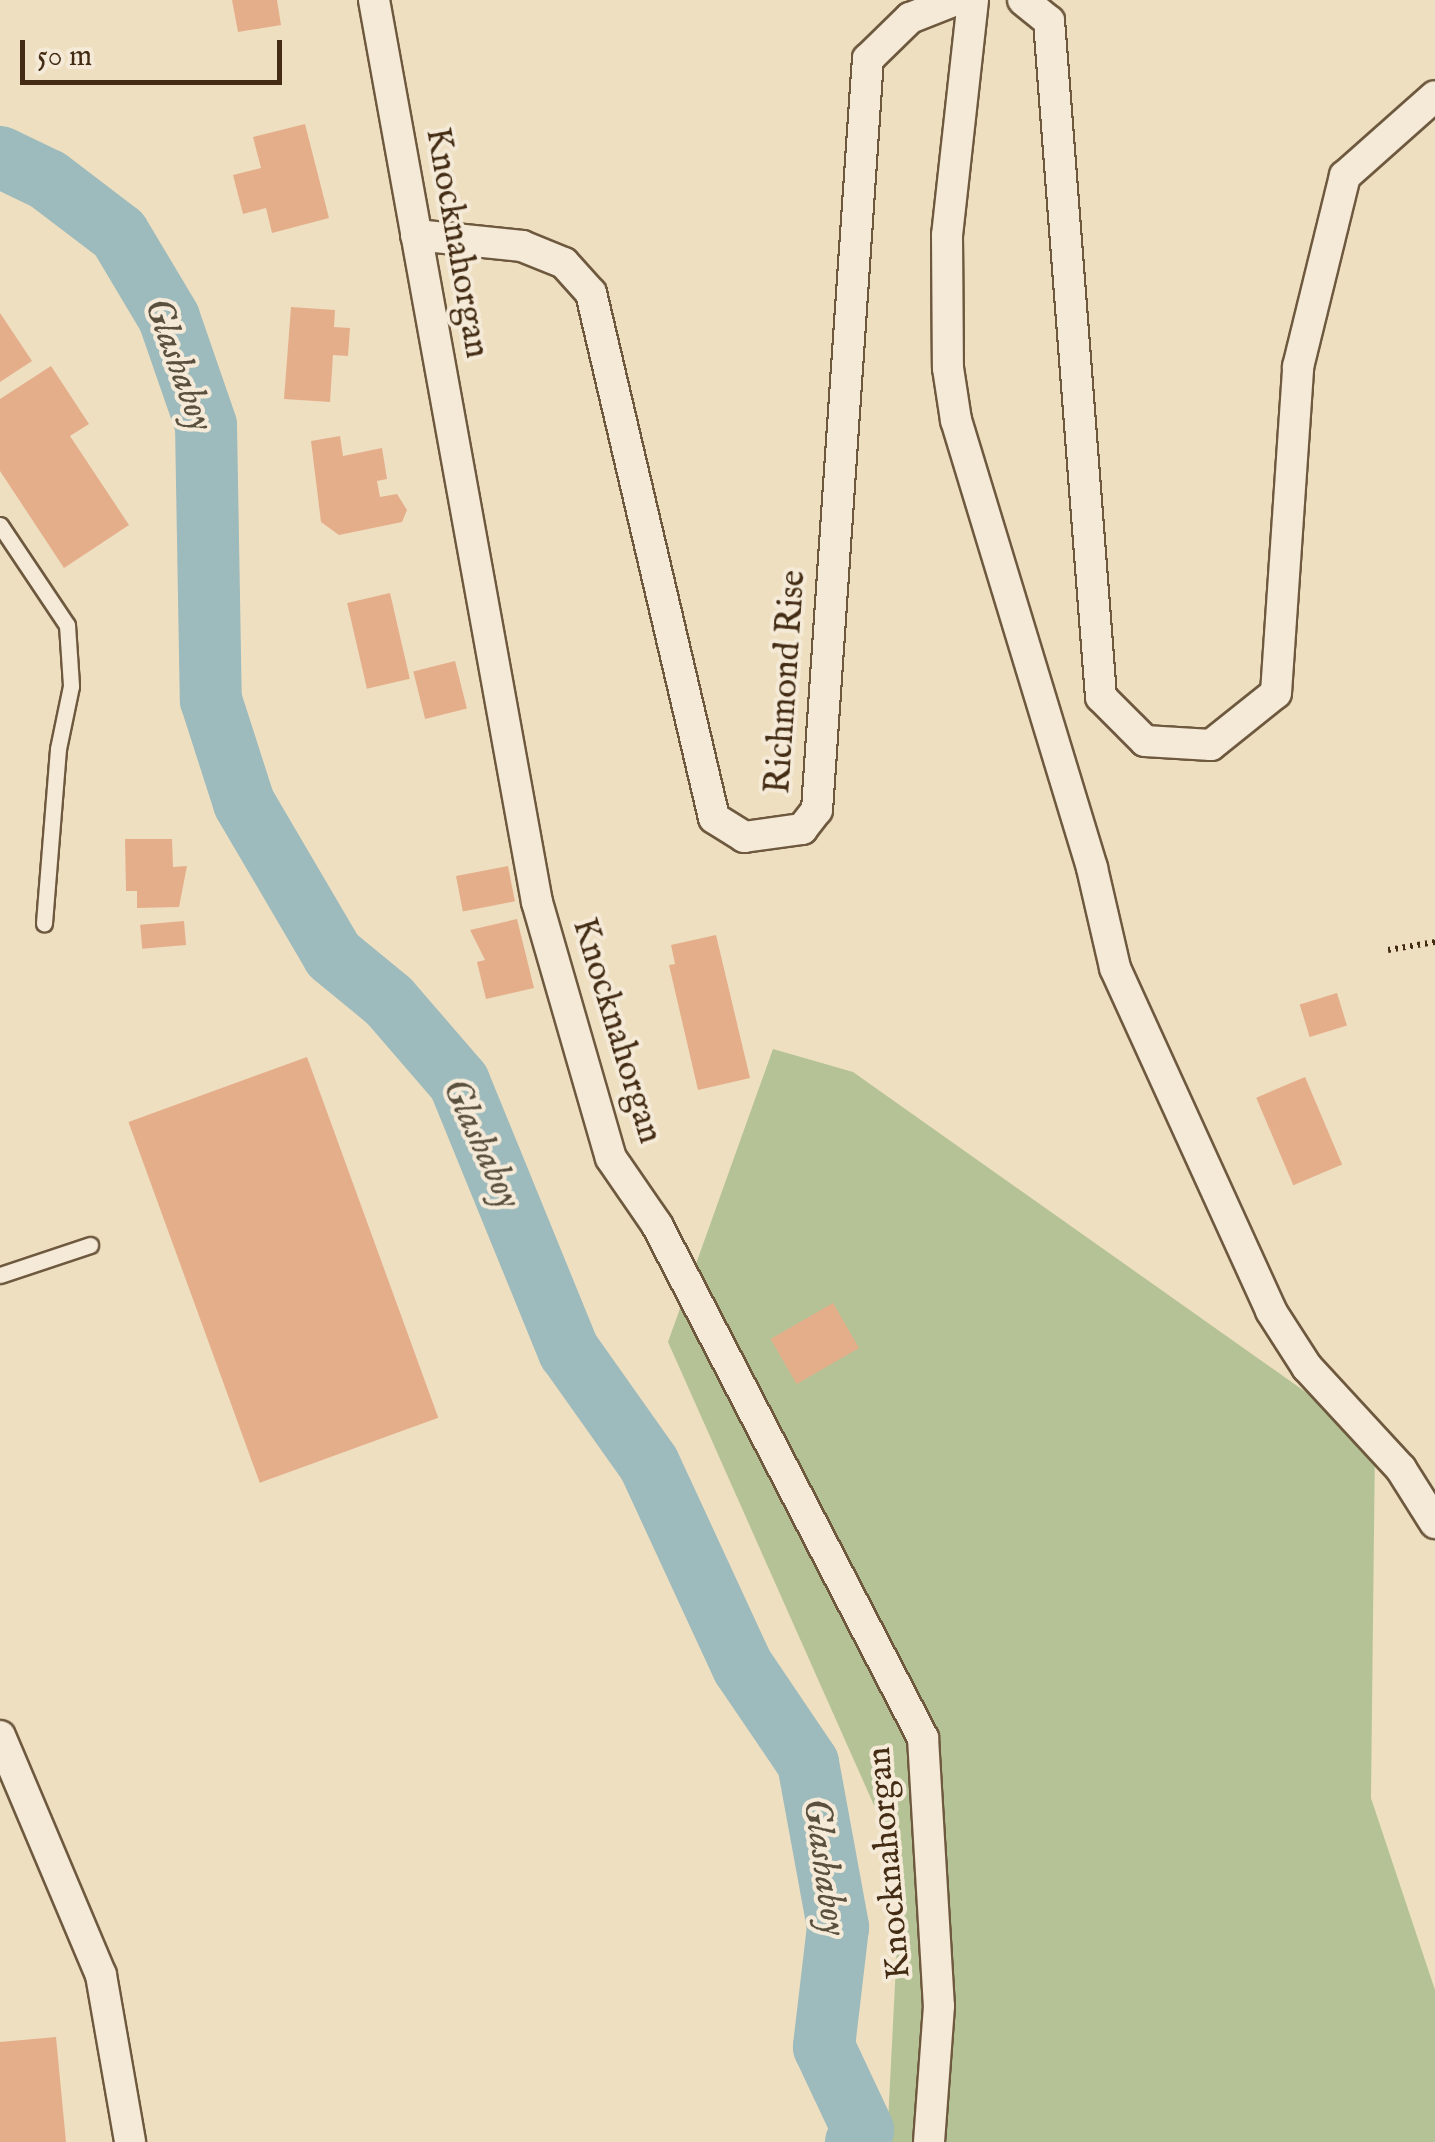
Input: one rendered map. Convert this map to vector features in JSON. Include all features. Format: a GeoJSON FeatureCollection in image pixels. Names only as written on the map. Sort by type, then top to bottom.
{"type":"FeatureCollection","features":[{"type":"Feature","properties":{"kind":"street","name":"Knocknahorgan"},"geometry":{"type":"LineString","coordinates":[[374,0],[537,902],[611,1158],[657,1225],[923,1738],[939,2006],[929,2142]]}},
{"type":"Feature","properties":{"kind":"street","name":"Richmond Rise"},"geometry":{"type":"LineString","coordinates":[[416,235],[522,246],[564,263],[590,294],[714,818],[744,837],[802,829],[818,810],[868,60],[910,18],[956,0]]}},
{"type":"Feature","properties":{"kind":"street"},"geometry":{"type":"LineString","coordinates":[[973,0],[947,235],[948,368],[956,420],[1092,868],[1115,968],[1270,1310],[1308,1367],[1401,1468],[1435,1523]]}},
{"type":"Feature","properties":{"kind":"street"},"geometry":{"type":"LineString","coordinates":[[1023,0],[1049,22],[1100,696],[1145,741],[1212,744],[1276,694],[1298,367],[1344,176],[1435,96]]}},
{"type":"Feature","properties":{"kind":"street"},"geometry":{"type":"LineString","coordinates":[[0,1736],[101,1975],[130,2142]]}},
{"type":"Feature","properties":{"kind":"lane"},"geometry":{"type":"LineString","coordinates":[[0,525],[67,626],[71,686],[58,749],[44,923]]}},
{"type":"Feature","properties":{"kind":"lane"},"geometry":{"type":"LineString","coordinates":[[0,1275],[90,1244]]}},
{"type":"Feature","properties":{"kind":"path"},"geometry":{"type":"LineString","coordinates":[[1388,950],[1435,942]]}},
{"type":"Feature","properties":{"kind":"green space"},"geometry":{"type":"Polygon","coordinates":[[[773,1049],[853,1072],[1375,1441],[1371,1798],[1435,1990],[1435,2142],[887,2142],[901,1866],[668,1342],[773,1049]]]}},
{"type":"Feature","properties":{"kind":"building"},"geometry":{"type":"Polygon","coordinates":[[[232,0],[277,0],[281,25],[238,32],[232,0]]]}},
{"type":"Feature","properties":{"kind":"building"},"geometry":{"type":"Polygon","coordinates":[[[305,124],[329,218],[272,233],[266,208],[243,214],[233,175],[261,168],[253,137],[305,124]]]}},
{"type":"Feature","properties":{"kind":"building"},"geometry":{"type":"Polygon","coordinates":[[[291,307],[335,310],[334,327],[350,328],[348,356],[333,355],[330,402],[284,399],[291,307]]]}},
{"type":"Feature","properties":{"kind":"building"},"geometry":{"type":"Polygon","coordinates":[[[0,313],[32,361],[0,382],[0,313]]]}},
{"type":"Feature","properties":{"kind":"building"},"geometry":{"type":"Polygon","coordinates":[[[51,366],[89,424],[70,436],[129,525],[64,568],[0,471],[0,399],[51,366]]]}},
{"type":"Feature","properties":{"kind":"building"},"geometry":{"type":"Polygon","coordinates":[[[340,436],[343,456],[382,448],[387,479],[377,481],[380,497],[397,494],[407,510],[402,522],[339,535],[321,522],[311,441],[340,436]]]}},
{"type":"Feature","properties":{"kind":"building"},"geometry":{"type":"Polygon","coordinates":[[[390,593],[410,679],[367,689],[347,603],[390,593]]]}},
{"type":"Feature","properties":{"kind":"building"},"geometry":{"type":"Polygon","coordinates":[[[455,661],[467,709],[425,719],[413,671],[455,661]]]}},
{"type":"Feature","properties":{"kind":"building"},"geometry":{"type":"Polygon","coordinates":[[[125,839],[172,839],[173,867],[187,866],[179,907],[137,908],[137,891],[126,891],[125,839]]]}},
{"type":"Feature","properties":{"kind":"building"},"geometry":{"type":"Polygon","coordinates":[[[508,866],[515,901],[463,911],[456,876],[508,866]]]}},
{"type":"Feature","properties":{"kind":"building"},"geometry":{"type":"Polygon","coordinates":[[[517,919],[534,988],[486,999],[477,962],[485,960],[470,930],[517,919]]]}},
{"type":"Feature","properties":{"kind":"building"},"geometry":{"type":"Polygon","coordinates":[[[184,921],[186,945],[142,949],[140,925],[184,921]]]}},
{"type":"Feature","properties":{"kind":"building"},"geometry":{"type":"Polygon","coordinates":[[[716,935],[750,1078],[698,1090],[669,965],[675,964],[671,945],[716,935]]]}},
{"type":"Feature","properties":{"kind":"building"},"geometry":{"type":"Polygon","coordinates":[[[1337,993],[1347,1026],[1310,1037],[1300,1004],[1337,993]]]}},
{"type":"Feature","properties":{"kind":"building"},"geometry":{"type":"Polygon","coordinates":[[[307,1057],[438,1418],[260,1483],[128,1122],[307,1057]]]}},
{"type":"Feature","properties":{"kind":"building"},"geometry":{"type":"Polygon","coordinates":[[[1305,1077],[1342,1164],[1293,1185],[1256,1098],[1305,1077]]]}},
{"type":"Feature","properties":{"kind":"building"},"geometry":{"type":"Polygon","coordinates":[[[833,1303],[859,1348],[797,1384],[771,1339],[833,1303]]]}},
{"type":"Feature","properties":{"kind":"building"},"geometry":{"type":"Polygon","coordinates":[[[56,2037],[66,2142],[0,2142],[0,2042],[56,2037]]]}},
{"type":"Feature","properties":{"kind":"waterway","name":"Glashaboy"},"geometry":{"type":"LineString","coordinates":[[0,157],[48,180],[119,234],[169,318],[206,425],[211,700],[244,803],[333,955],[389,1001],[459,1082],[569,1351],[649,1464],[743,1667],[808,1763],[838,1927],[824,2047],[863,2130],[856,2142]]}}]}
